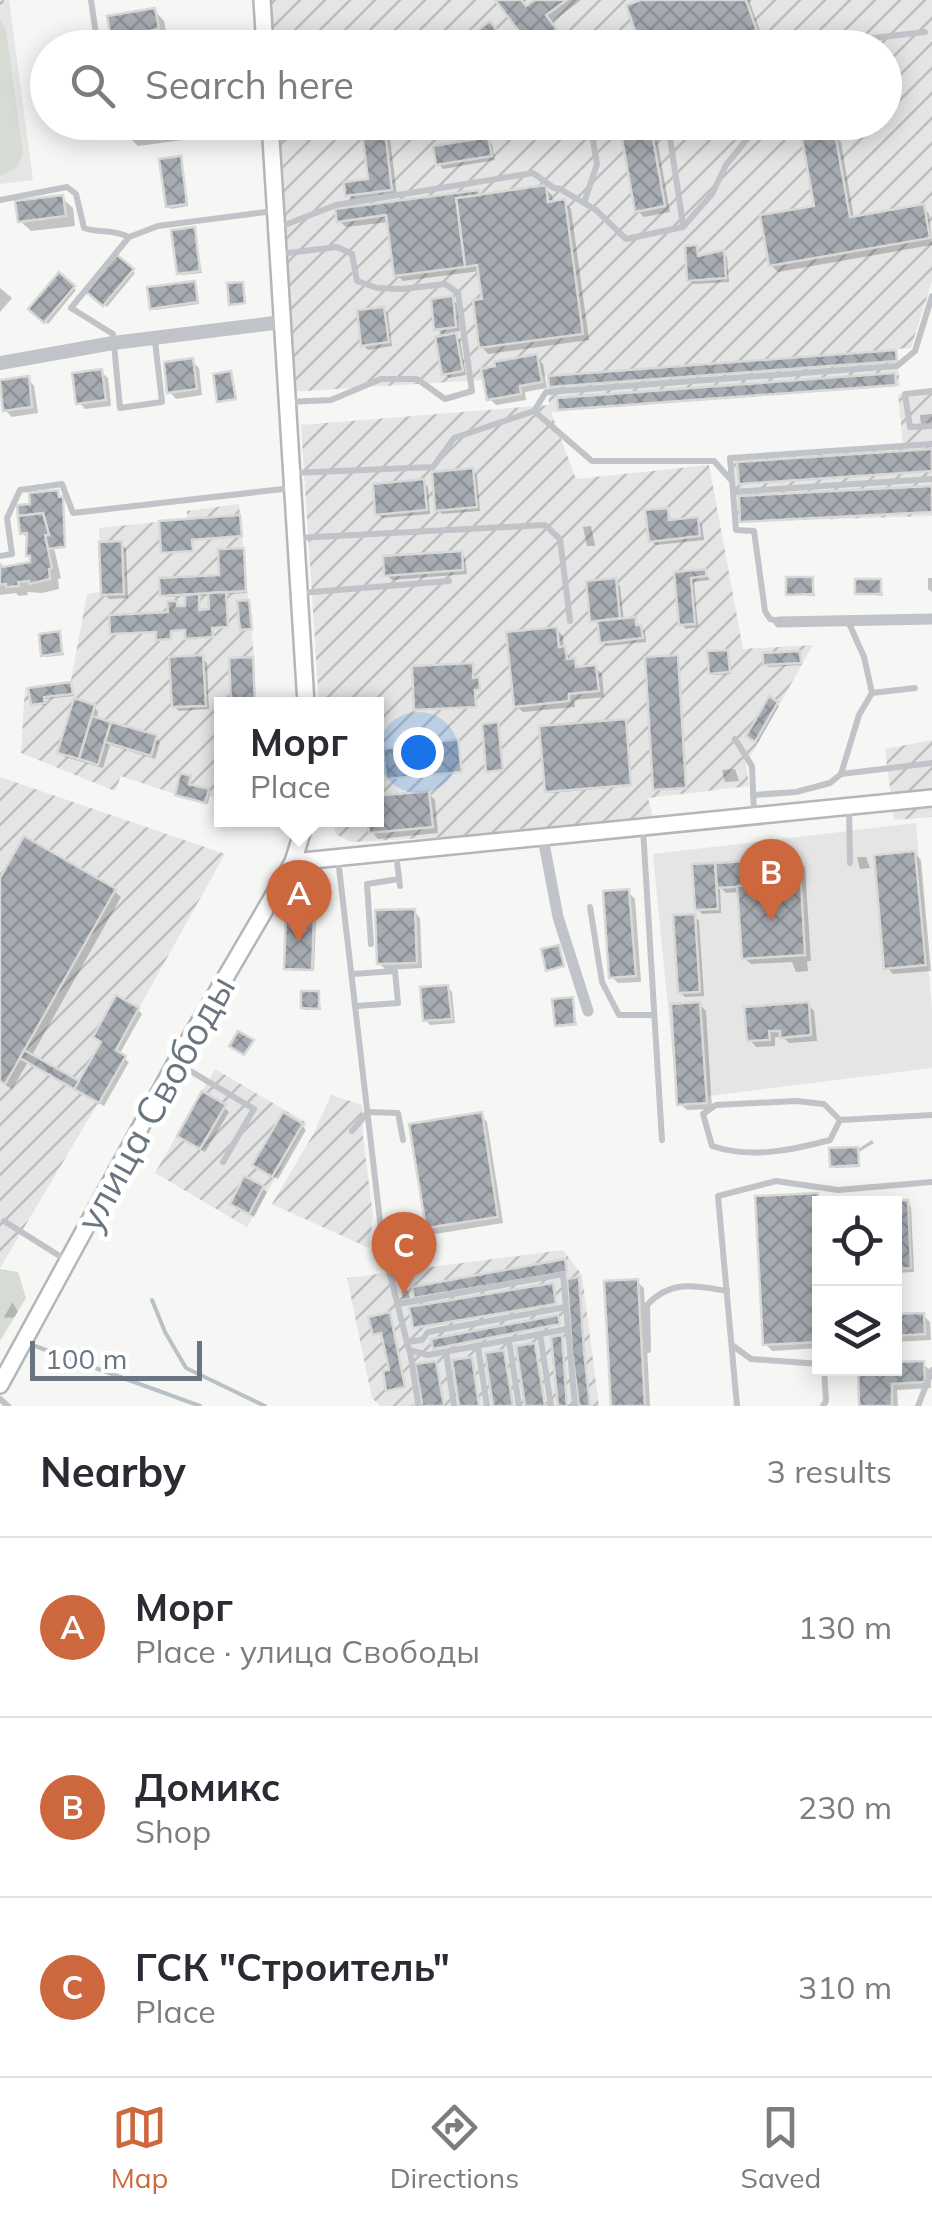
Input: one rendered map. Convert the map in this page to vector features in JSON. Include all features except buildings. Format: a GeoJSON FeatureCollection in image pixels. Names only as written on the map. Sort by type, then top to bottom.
{"type":"FeatureCollection","features":[{"type":"Feature","properties":{"kind":"main road"},"geometry":{"type":"LineString","coordinates":[[262,0],[264,30]]}},
{"type":"Feature","properties":{"kind":"main road"},"geometry":{"type":"LineString","coordinates":[[271,140],[306,697]]}},
{"type":"Feature","properties":{"kind":"main road"},"geometry":{"type":"LineString","coordinates":[[293,862],[932,798]]}},
{"type":"Feature","properties":{"kind":"main road","name":"улица Свободы"},"geometry":{"type":"LineString","coordinates":[[0,1385],[176,1062],[293,862],[304,827]]}},
{"type":"Feature","properties":{"kind":"street"},"geometry":{"type":"LineString","coordinates":[[0,363],[154,337],[282,322]]}},
{"type":"Feature","properties":{"kind":"street"},"geometry":{"type":"LineString","coordinates":[[780,622],[932,619]]}},
{"type":"Feature","properties":{"kind":"street"},"geometry":{"type":"LineString","coordinates":[[543,838],[558,916],[588,1011]]}},
{"type":"Feature","properties":{"kind":"lane"},"geometry":{"type":"LineString","coordinates":[[91,0],[95,30]]}},
{"type":"Feature","properties":{"kind":"lane"},"geometry":{"type":"LineString","coordinates":[[902,35],[925,32]]}},
{"type":"Feature","properties":{"kind":"lane"},"geometry":{"type":"LineString","coordinates":[[584,203],[597,164],[593,140]]}},
{"type":"Feature","properties":{"kind":"lane"},"geometry":{"type":"LineString","coordinates":[[670,140],[684,226]]}},
{"type":"Feature","properties":{"kind":"lane"},"geometry":{"type":"LineString","coordinates":[[276,228],[336,205],[533,173],[596,210],[626,239],[684,226],[712,194],[726,165],[746,140]]}},
{"type":"Feature","properties":{"kind":"lane"},"geometry":{"type":"LineString","coordinates":[[0,200],[67,187],[76,194],[84,228],[95,232],[112,229],[129,237]]}},
{"type":"Feature","properties":{"kind":"lane"},"geometry":{"type":"LineString","coordinates":[[154,337],[162,402],[120,408],[112,334],[70,308],[129,237],[158,226],[275,210]]}},
{"type":"Feature","properties":{"kind":"lane"},"geometry":{"type":"LineString","coordinates":[[278,254],[337,246],[352,254],[357,281],[377,288],[402,289],[445,284],[458,293],[472,391],[444,399],[416,379],[381,379],[331,400],[287,402]]}},
{"type":"Feature","properties":{"kind":"lane"},"geometry":{"type":"LineString","coordinates":[[0,556],[12,554],[4,519],[20,490],[62,484],[73,513],[292,481],[433,468],[454,438],[534,411],[546,392],[896,366],[915,351],[932,296]]}},
{"type":"Feature","properties":{"kind":"lane"},"geometry":{"type":"LineString","coordinates":[[911,446],[904,394],[932,391]]}},
{"type":"Feature","properties":{"kind":"lane"},"geometry":{"type":"LineString","coordinates":[[534,411],[592,461],[714,462],[732,481]]}},
{"type":"Feature","properties":{"kind":"lane"},"geometry":{"type":"LineString","coordinates":[[910,427],[932,426]]}},
{"type":"Feature","properties":{"kind":"lane"},"geometry":{"type":"LineString","coordinates":[[780,622],[770,620],[765,611],[754,531],[736,530],[730,458],[932,444]]}},
{"type":"Feature","properties":{"kind":"lane"},"geometry":{"type":"LineString","coordinates":[[734,492],[932,479]]}},
{"type":"Feature","properties":{"kind":"lane"},"geometry":{"type":"LineString","coordinates":[[296,538],[546,525],[560,539],[570,621]]}},
{"type":"Feature","properties":{"kind":"lane"},"geometry":{"type":"LineString","coordinates":[[299,593],[450,581]]}},
{"type":"Feature","properties":{"kind":"lane"},"geometry":{"type":"LineString","coordinates":[[840,774],[872,693],[864,657],[848,621]]}},
{"type":"Feature","properties":{"kind":"lane"},"geometry":{"type":"LineString","coordinates":[[872,693],[915,688]]}},
{"type":"Feature","properties":{"kind":"lane"},"geometry":{"type":"LineString","coordinates":[[735,739],[752,766],[754,816]]}},
{"type":"Feature","properties":{"kind":"lane"},"geometry":{"type":"LineString","coordinates":[[753,794],[815,789],[840,774],[932,763]]}},
{"type":"Feature","properties":{"kind":"lane"},"geometry":{"type":"LineString","coordinates":[[848,806],[850,863]]}},
{"type":"Feature","properties":{"kind":"lane"},"geometry":{"type":"LineString","coordinates":[[643,828],[662,1140]]}},
{"type":"Feature","properties":{"kind":"lane"},"geometry":{"type":"LineString","coordinates":[[370,944],[367,884],[400,883],[396,852]]}},
{"type":"Feature","properties":{"kind":"lane"},"geometry":{"type":"LineString","coordinates":[[338,858],[383,1248],[418,1403]]}},
{"type":"Feature","properties":{"kind":"lane"},"geometry":{"type":"LineString","coordinates":[[590,908],[602,982],[619,1015],[654,1015]]}},
{"type":"Feature","properties":{"kind":"lane"},"geometry":{"type":"LineString","coordinates":[[354,974],[395,971],[398,1003],[356,1006]]}},
{"type":"Feature","properties":{"kind":"lane"},"geometry":{"type":"LineString","coordinates":[[176,1062],[254,1110],[223,1162]]}},
{"type":"Feature","properties":{"kind":"lane"},"geometry":{"type":"LineString","coordinates":[[840,1120],[830,1140],[786,1152],[725,1150],[712,1146],[703,1114],[716,1104],[796,1101],[824,1104],[840,1120],[932,1114]]}},
{"type":"Feature","properties":{"kind":"lane"},"geometry":{"type":"LineString","coordinates":[[352,1131],[368,1112]]}},
{"type":"Feature","properties":{"kind":"lane"},"geometry":{"type":"LineString","coordinates":[[368,1112],[398,1113],[403,1140]]}},
{"type":"Feature","properties":{"kind":"lane"},"geometry":{"type":"LineString","coordinates":[[737,1406],[718,1196],[776,1181],[838,1190],[932,1182]]}},
{"type":"Feature","properties":{"kind":"lane"},"geometry":{"type":"LineString","coordinates":[[4,1221],[67,1260]]}},
{"type":"Feature","properties":{"kind":"lane"},"geometry":{"type":"LineString","coordinates":[[398,1304],[563,1274],[574,1406]]}},
{"type":"Feature","properties":{"kind":"lane"},"geometry":{"type":"LineString","coordinates":[[648,1350],[647,1304],[660,1291],[687,1285],[726,1291]]}},
{"type":"Feature","properties":{"kind":"lane"},"geometry":{"type":"LineString","coordinates":[[408,1346],[422,1340],[428,1332],[566,1306]]}},
{"type":"Feature","properties":{"kind":"lane"},"geometry":{"type":"LineString","coordinates":[[408,1346],[428,1356],[568,1329]]}},
{"type":"Feature","properties":{"kind":"lane"},"geometry":{"type":"LineString","coordinates":[[540,1334],[551,1406]]}},
{"type":"Feature","properties":{"kind":"lane"},"geometry":{"type":"LineString","coordinates":[[509,1341],[519,1406]]}},
{"type":"Feature","properties":{"kind":"lane"},"geometry":{"type":"LineString","coordinates":[[731,1344],[751,1359],[812,1365]]}},
{"type":"Feature","properties":{"kind":"lane"},"geometry":{"type":"LineString","coordinates":[[478,1347],[487,1406]]}},
{"type":"Feature","properties":{"kind":"lane"},"geometry":{"type":"LineString","coordinates":[[446,1352],[454,1406]]}},
{"type":"Feature","properties":{"kind":"lane"},"geometry":{"type":"LineString","coordinates":[[918,1406],[932,1370]]}},
{"type":"Feature","properties":{"kind":"lane"},"geometry":{"type":"LineString","coordinates":[[823,1376],[823,1406]]}},
{"type":"Feature","properties":{"kind":"lane"},"geometry":{"type":"LineString","coordinates":[[0,1399],[8,1406]]}},
{"type":"Feature","properties":{"kind":"shaded area"},"geometry":{"type":"Polygon","coordinates":[[[0,0],[9,0],[33,180],[0,184],[0,0]]]}},
{"type":"Feature","properties":{"kind":"shaded area"},"geometry":{"type":"Polygon","coordinates":[[[263,0],[932,0],[932,281],[911,348],[896,349],[900,386],[551,412],[576,479],[709,465],[743,649],[813,645],[746,764],[749,786],[648,798],[655,826],[351,842],[336,834],[334,827],[384,827],[384,697],[319,697],[301,425],[549,405],[548,376],[288,392],[273,140],[902,140],[902,30],[266,30],[263,0]]]}},
{"type":"Feature","properties":{"kind":"shaded area"},"geometry":{"type":"Polygon","coordinates":[[[932,391],[932,516],[735,522],[729,458],[903,445],[898,394],[932,391]]]}},
{"type":"Feature","properties":{"kind":"shaded area"},"geometry":{"type":"Polygon","coordinates":[[[239,504],[254,656],[255,697],[214,697],[214,797],[208,795],[205,804],[121,776],[115,791],[21,753],[25,688],[71,681],[87,594],[101,592],[99,528],[187,519],[187,511],[239,504]]]}},
{"type":"Feature","properties":{"kind":"shaded area"},"geometry":{"type":"Polygon","coordinates":[[[932,740],[932,817],[894,820],[885,749],[932,740]]]}},
{"type":"Feature","properties":{"kind":"shaded area"},"geometry":{"type":"Polygon","coordinates":[[[0,777],[225,854],[116,1049],[126,1056],[0,1268],[0,777]]]}},
{"type":"Feature","properties":{"kind":"shaded area"},"geometry":{"type":"Polygon","coordinates":[[[916,823],[932,1009],[932,1068],[677,1100],[653,854],[916,823]]]}},
{"type":"Feature","properties":{"kind":"shaded area"},"geometry":{"type":"Polygon","coordinates":[[[215,1069],[307,1123],[247,1227],[155,1173],[215,1069]]]}},
{"type":"Feature","properties":{"kind":"shaded area"},"geometry":{"type":"Polygon","coordinates":[[[331,1095],[362,1105],[373,1216],[369,1248],[272,1204],[314,1133],[331,1095]]]}},
{"type":"Feature","properties":{"kind":"shaded area"},"geometry":{"type":"Polygon","coordinates":[[[563,1250],[582,1275],[599,1406],[380,1406],[372,1398],[347,1278],[563,1250]]]}},
{"type":"Feature","properties":{"kind":"green space"},"geometry":{"type":"Polygon","coordinates":[[[0,19],[6,31],[23,153],[18,166],[0,176],[0,19]]]}},
{"type":"Feature","properties":{"kind":"green space"},"geometry":{"type":"Polygon","coordinates":[[[0,1269],[18,1272],[26,1298],[0,1341],[0,1269]]]}},
{"type":"Feature","properties":{"kind":"waterway"},"geometry":{"type":"LineString","coordinates":[[152,1300],[186,1368],[265,1406]]}},
{"type":"Feature","properties":{"kind":"waterway"},"geometry":{"type":"LineString","coordinates":[[35,1346],[200,1406]]}},
{"type":"Feature","properties":{"kind":"place","name":"Домикс"},"geometry":{"type":"Point","coordinates":[771,921]}},
{"type":"Feature","properties":{"kind":"place","name":"Морг"},"geometry":{"type":"Point","coordinates":[299,942]}},
{"type":"Feature","properties":{"kind":"place","name":"ГСК \"Строитель\""},"geometry":{"type":"Point","coordinates":[404,1294]}}]}
